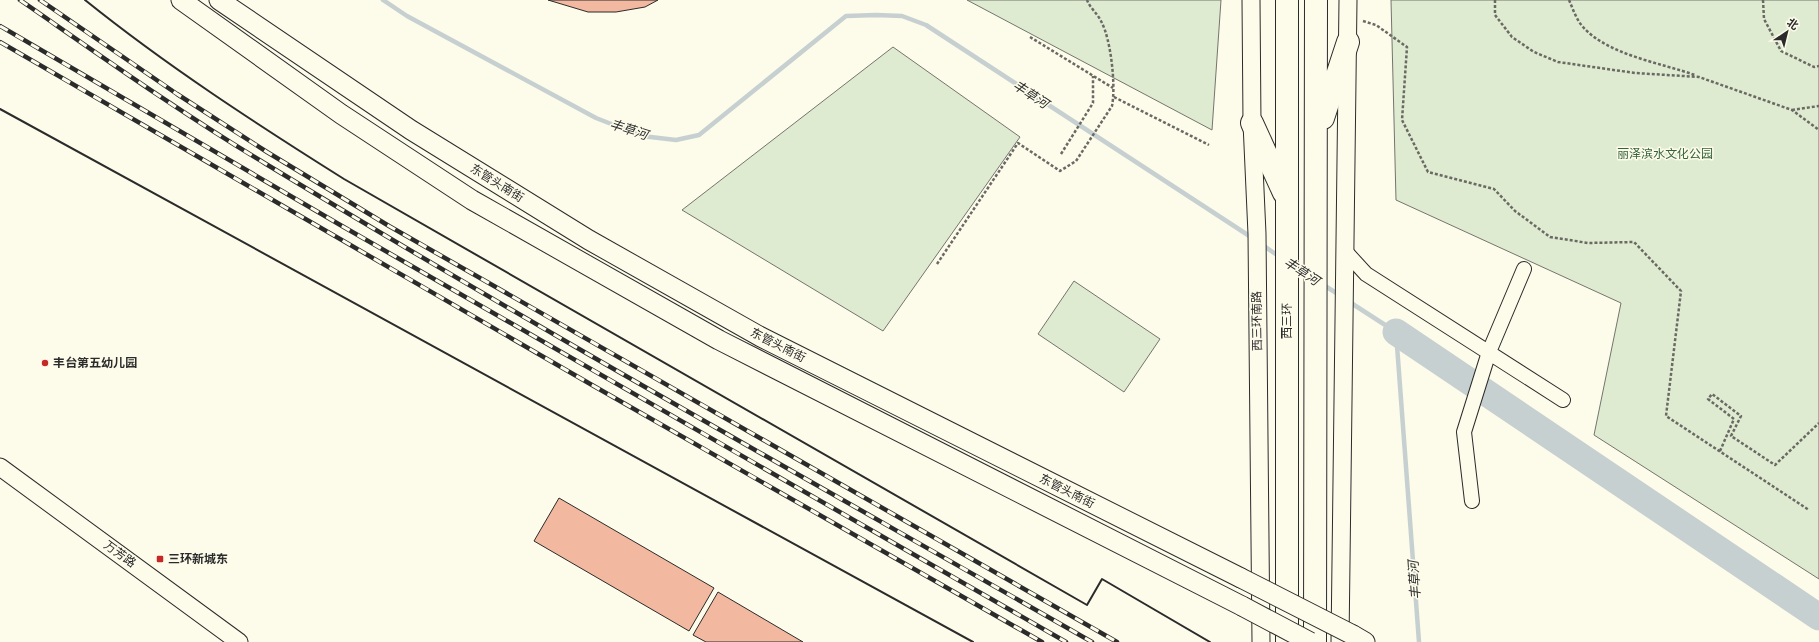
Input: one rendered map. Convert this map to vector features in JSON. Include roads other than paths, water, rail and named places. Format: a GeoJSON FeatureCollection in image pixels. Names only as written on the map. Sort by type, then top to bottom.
{"type":"FeatureCollection","features":[{"type":"Feature","properties":{"kind":"highway"},"geometry":{"type":"LineString","coordinates":[[1315,642],[1316,9]]}},
{"type":"Feature","properties":{"kind":"highway","name":"西三环"},"geometry":{"type":"LineString","coordinates":[[1287,10],[1287,642]]}},
{"type":"Feature","properties":{"kind":"highway"},"geometry":{"type":"LineString","coordinates":[[1316,138],[1348,42]]}},
{"type":"Feature","properties":{"kind":"highway"},"geometry":{"type":"LineString","coordinates":[[1252,123],[1287,200]]}},
{"type":"Feature","properties":{"kind":"main road","name":"东管头南街"},"geometry":{"type":"LineString","coordinates":[[181,0],[341,114],[493,212],[719,340],[1310,642]]}},
{"type":"Feature","properties":{"kind":"main road","name":"东管头南街"},"geometry":{"type":"LineString","coordinates":[[219,0],[411,130],[596,244],[761,337],[1241,578],[1353,640]]}},
{"type":"Feature","properties":{"kind":"street","name":"西三环南路"},"geometry":{"type":"LineString","coordinates":[[1250,0],[1252,123],[1257,234],[1261,642]]}},
{"type":"Feature","properties":{"kind":"street"},"geometry":{"type":"LineString","coordinates":[[1348,0],[1344,318],[1353,640]]}},
{"type":"Feature","properties":{"kind":"street"},"geometry":{"type":"LineString","coordinates":[[1345,251],[1366,274],[1563,400]]}},
{"type":"Feature","properties":{"kind":"street"},"geometry":{"type":"LineString","coordinates":[[1472,501],[1464,432],[1489,352],[1524,269]]}},
{"type":"Feature","properties":{"kind":"street","name":"万芳路"},"geometry":{"type":"LineString","coordinates":[[0,467],[239,642]]}},
{"type":"Feature","properties":{"kind":"waterway","name":"丰草河"},"geometry":{"type":"LineString","coordinates":[[383,0],[407,16],[596,118],[642,136],[676,140],[699,135],[846,16],[902,16],[926,25],[1254,239]]}},
{"type":"Feature","properties":{"kind":"waterway","name":"丰草河"},"geometry":{"type":"LineString","coordinates":[[1261,244],[1280,257]]}},
{"type":"Feature","properties":{"kind":"waterway","name":"丰草河"},"geometry":{"type":"LineString","coordinates":[[1293,265],[1309,275]]}},
{"type":"Feature","properties":{"kind":"waterway","name":"丰草河"},"geometry":{"type":"LineString","coordinates":[[1322,284],[1341,296]]}},
{"type":"Feature","properties":{"kind":"waterway","name":"丰草河"},"geometry":{"type":"LineString","coordinates":[[1348,301],[1396,332],[1419,642]]}},
{"type":"Feature","properties":{"kind":"waterway"},"geometry":{"type":"LineString","coordinates":[[1396,332],[1819,617]]}},
{"type":"Feature","properties":{"kind":"railway"},"geometry":{"type":"LineString","coordinates":[[20,0],[234,145],[471,286],[678,406],[1092,642]]}},
{"type":"Feature","properties":{"kind":"railway"},"geometry":{"type":"LineString","coordinates":[[40,0],[177,94],[267,152],[389,226],[1117,642]]}},
{"type":"Feature","properties":{"kind":"railway"},"geometry":{"type":"LineString","coordinates":[[0,26],[342,226],[1066,642]]}},
{"type":"Feature","properties":{"kind":"railway"},"geometry":{"type":"LineString","coordinates":[[0,42],[592,385],[1042,642]]}},
{"type":"Feature","properties":{"kind":"place","name":"丰台第五幼儿园"},"geometry":{"type":"Point","coordinates":[45,363]}},
{"type":"Feature","properties":{"kind":"place","name":"三环新城东"},"geometry":{"type":"Point","coordinates":[160,559]}},
{"type":"Feature","properties":{"kind":"park label","name":"丽泽滨水文化公园"},"geometry":{"type":"Point","coordinates":[1665,154]}}]}
